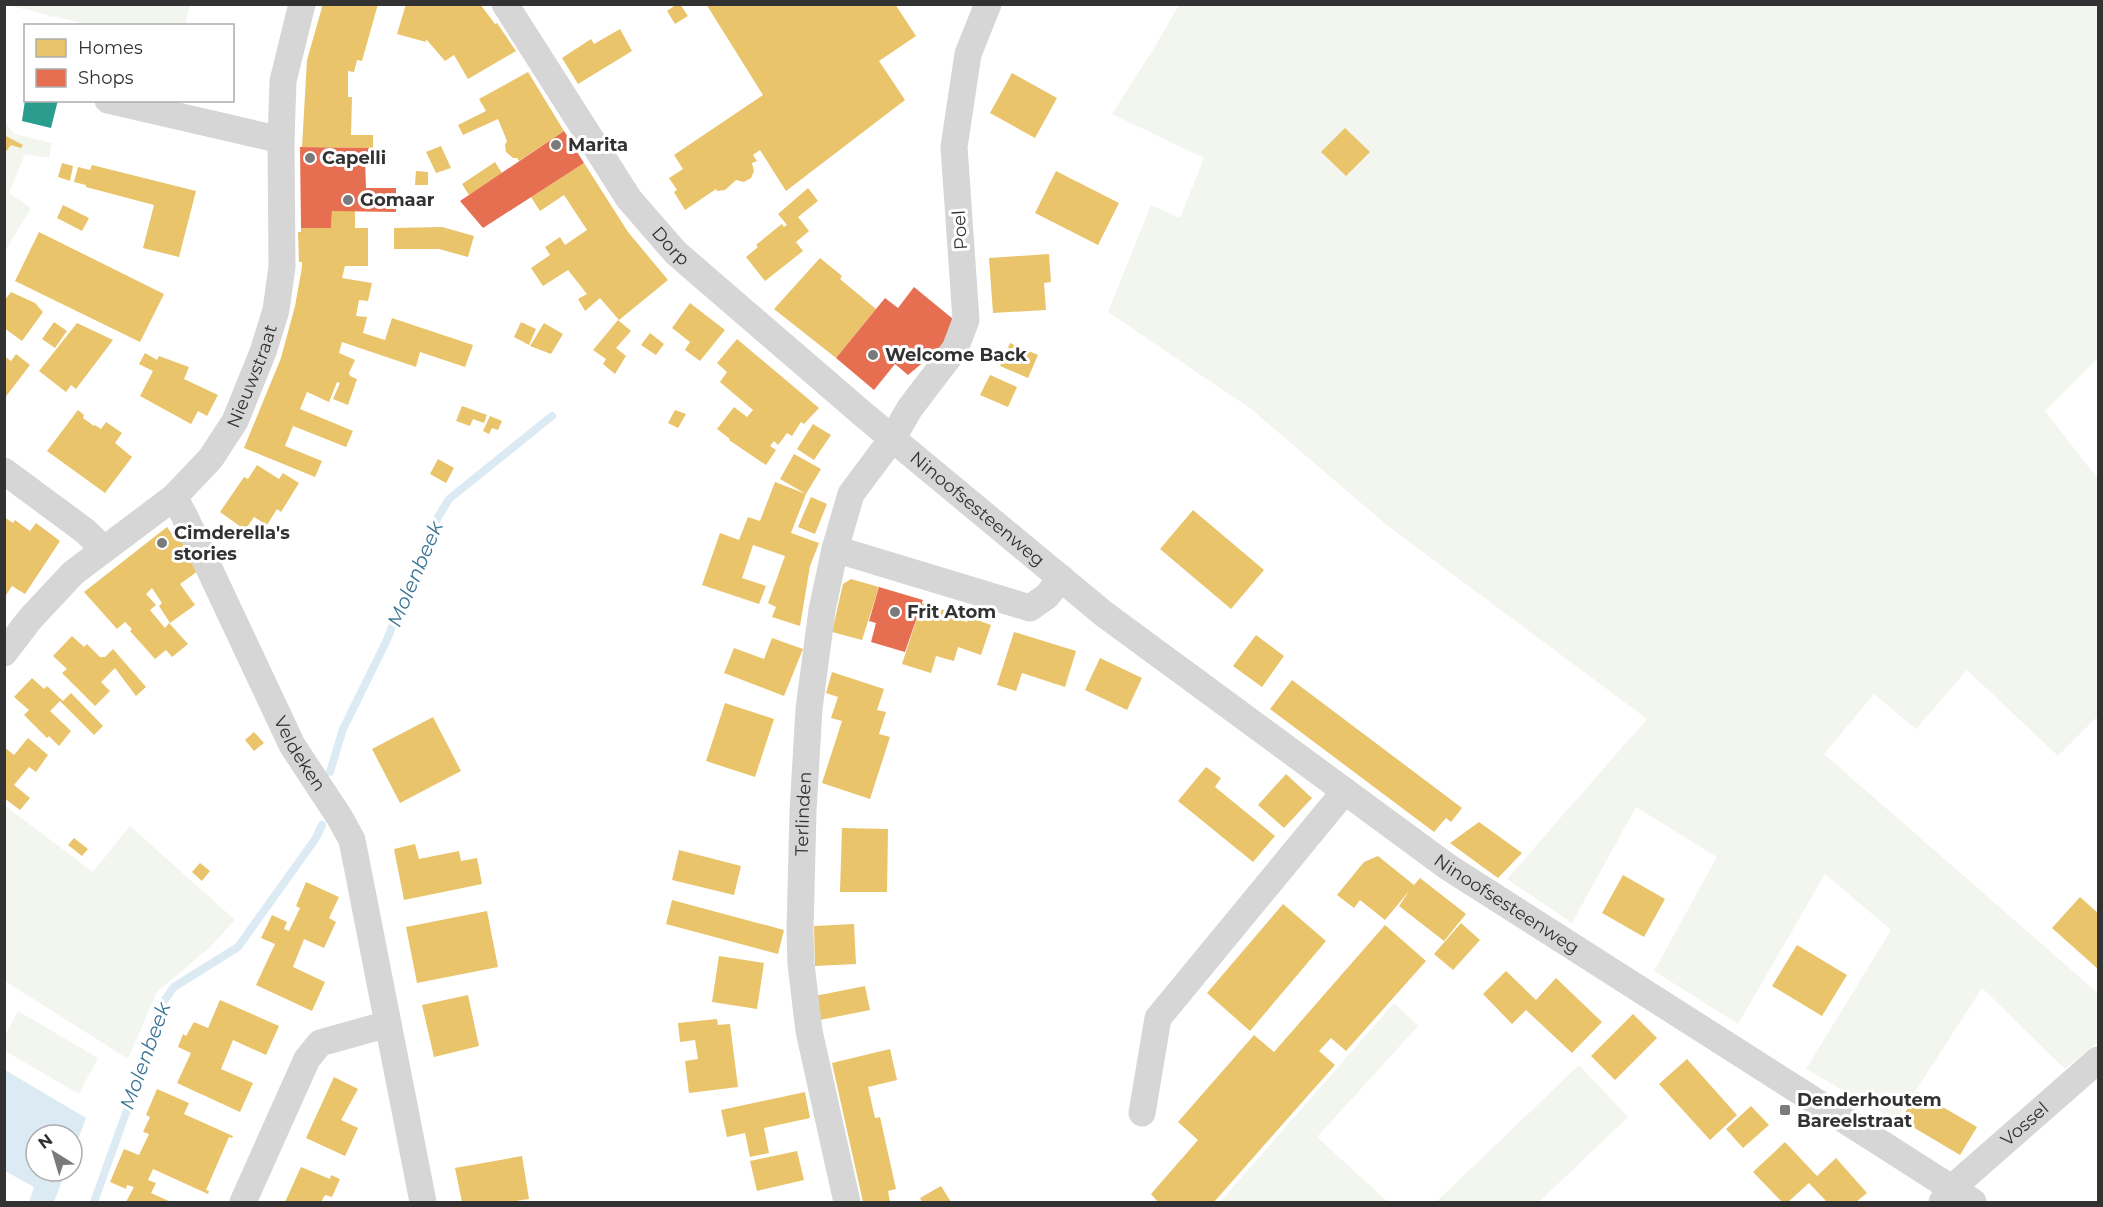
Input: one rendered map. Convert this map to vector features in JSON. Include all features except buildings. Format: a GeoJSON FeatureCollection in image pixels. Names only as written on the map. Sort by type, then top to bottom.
{"type":"FeatureCollection","features":[{"type":"Feature","properties":{"kind":"street","name":"Nieuwstraat"},"geometry":{"type":"LineString","coordinates":[[4,653],[30,619],[73,573],[174,496],[211,458],[235,422],[263,352],[276,310],[282,267],[283,81],[302,4]]}},
{"type":"Feature","properties":{"kind":"street","name":"Dorp"},"geometry":{"type":"LineString","coordinates":[[505,4],[629,199],[676,253],[892,439]]}},
{"type":"Feature","properties":{"kind":"street","name":"Poel"},"geometry":{"type":"LineString","coordinates":[[892,439],[910,408],[955,349],[966,321],[954,147],[968,54],[988,4]]}},
{"type":"Feature","properties":{"kind":"street"},"geometry":{"type":"LineString","coordinates":[[117,102],[281,140]]}},
{"type":"Feature","properties":{"kind":"street","name":"Terlinden"},"geometry":{"type":"LineString","coordinates":[[848,1203],[809,1031],[801,964],[803,811],[808,709],[822,610],[835,549],[851,494],[892,439]]}},
{"type":"Feature","properties":{"kind":"street","name":"Ninoofsesteenweg"},"geometry":{"type":"LineString","coordinates":[[892,439],[1104,614],[1448,867],[1956,1198]]}},
{"type":"Feature","properties":{"kind":"street"},"geometry":{"type":"LineString","coordinates":[[4,471],[85,531],[104,549]]}},
{"type":"Feature","properties":{"kind":"street","name":"Veldeken"},"geometry":{"type":"LineString","coordinates":[[174,496],[292,745],[352,840],[423,1203]]}},
{"type":"Feature","properties":{"kind":"street","name":"Ninoofsesteenweg"},"geometry":{"type":"LineString","coordinates":[[835,549],[1030,608],[1047,596],[1060,578]]}},
{"type":"Feature","properties":{"kind":"street"},"geometry":{"type":"LineString","coordinates":[[1142,1113],[1158,1018],[1345,791]]}},
{"type":"Feature","properties":{"kind":"street"},"geometry":{"type":"LineString","coordinates":[[243,1203],[307,1059],[320,1043],[388,1024]]}},
{"type":"Feature","properties":{"kind":"street","name":"Vossel"},"geometry":{"type":"LineString","coordinates":[[1956,1198],[2098,1060]]}},
{"type":"Feature","properties":{"kind":"shaded area"},"geometry":{"type":"Polygon","coordinates":[[[190,4],[185,24],[85,24],[7,5],[190,4]]]}},
{"type":"Feature","properties":{"kind":"shaded area"},"geometry":{"type":"Polygon","coordinates":[[[1179,5],[2098,5],[2098,358],[2045,411],[2098,479],[2098,716],[2058,756],[1967,670],[1916,729],[1874,694],[1824,754],[2098,993],[2098,1042],[2065,1069],[1982,988],[1896,1121],[1806,1069],[1891,930],[1825,874],[1738,1024],[1654,971],[1717,857],[1636,807],[1572,923],[1507,879],[1647,719],[1388,526],[1251,409],[1108,312],[1151,205],[1180,218],[1204,158],[1112,114],[1179,5]]]}},
{"type":"Feature","properties":{"kind":"shaded area"},"geometry":{"type":"Polygon","coordinates":[[[5,122],[14,134],[52,143],[49,158],[25,154],[9,193],[31,208],[5,251],[5,122]]]}},
{"type":"Feature","properties":{"kind":"shaded area"},"geometry":{"type":"Polygon","coordinates":[[[4,805],[93,872],[130,826],[235,920],[210,947],[157,992],[128,1059],[5,981],[4,805]]]}},
{"type":"Feature","properties":{"kind":"shaded area"},"geometry":{"type":"Polygon","coordinates":[[[1394,1003],[1418,1026],[1317,1137],[1388,1202],[1220,1202],[1394,1003]]]}},
{"type":"Feature","properties":{"kind":"shaded area"},"geometry":{"type":"Polygon","coordinates":[[[18,1011],[98,1058],[79,1094],[5,1051],[5,1036],[18,1011]]]}},
{"type":"Feature","properties":{"kind":"shaded area"},"geometry":{"type":"Polygon","coordinates":[[[1579,1065],[1628,1117],[1539,1202],[1436,1202],[1579,1065]]]}},
{"type":"Feature","properties":{"kind":"shaded area"},"geometry":{"type":"Polygon","coordinates":[[[5,1070],[86,1118],[84,1123],[24,1123],[24,1181],[5,1171],[5,1070]]]}},
{"type":"Feature","properties":{"kind":"shaded area"},"geometry":{"type":"Polygon","coordinates":[[[27,1183],[61,1183],[54,1202],[29,1202],[34,1187],[27,1183]]]}},
{"type":"Feature","properties":{"kind":"waterway","name":"Molenbeek"},"geometry":{"type":"LineString","coordinates":[[330,772],[343,729],[385,644],[437,519],[449,499],[552,416]]}},
{"type":"Feature","properties":{"kind":"waterway","name":"Molenbeek"},"geometry":{"type":"LineString","coordinates":[[94,1202],[141,1071],[161,1005],[174,987],[238,947],[316,838],[322,825]]}},
{"type":"Feature","properties":{"kind":"place","name":"Marita"},"geometry":{"type":"Point","coordinates":[556,145]}},
{"type":"Feature","properties":{"kind":"place","name":"Capelli"},"geometry":{"type":"Point","coordinates":[310,158]}},
{"type":"Feature","properties":{"kind":"place","name":"Gomaar"},"geometry":{"type":"Point","coordinates":[348,200]}},
{"type":"Feature","properties":{"kind":"place","name":"Welcome Back"},"geometry":{"type":"Point","coordinates":[873,355]}},
{"type":"Feature","properties":{"kind":"place","name":"Cimderella's stories"},"geometry":{"type":"Point","coordinates":[162,543]}},
{"type":"Feature","properties":{"kind":"place","name":"Frit Atom"},"geometry":{"type":"Point","coordinates":[895,612]}},
{"type":"Feature","properties":{"kind":"place","name":"Denderhoutem Bareelstraat"},"geometry":{"type":"Point","coordinates":[1785,1110]}}]}
